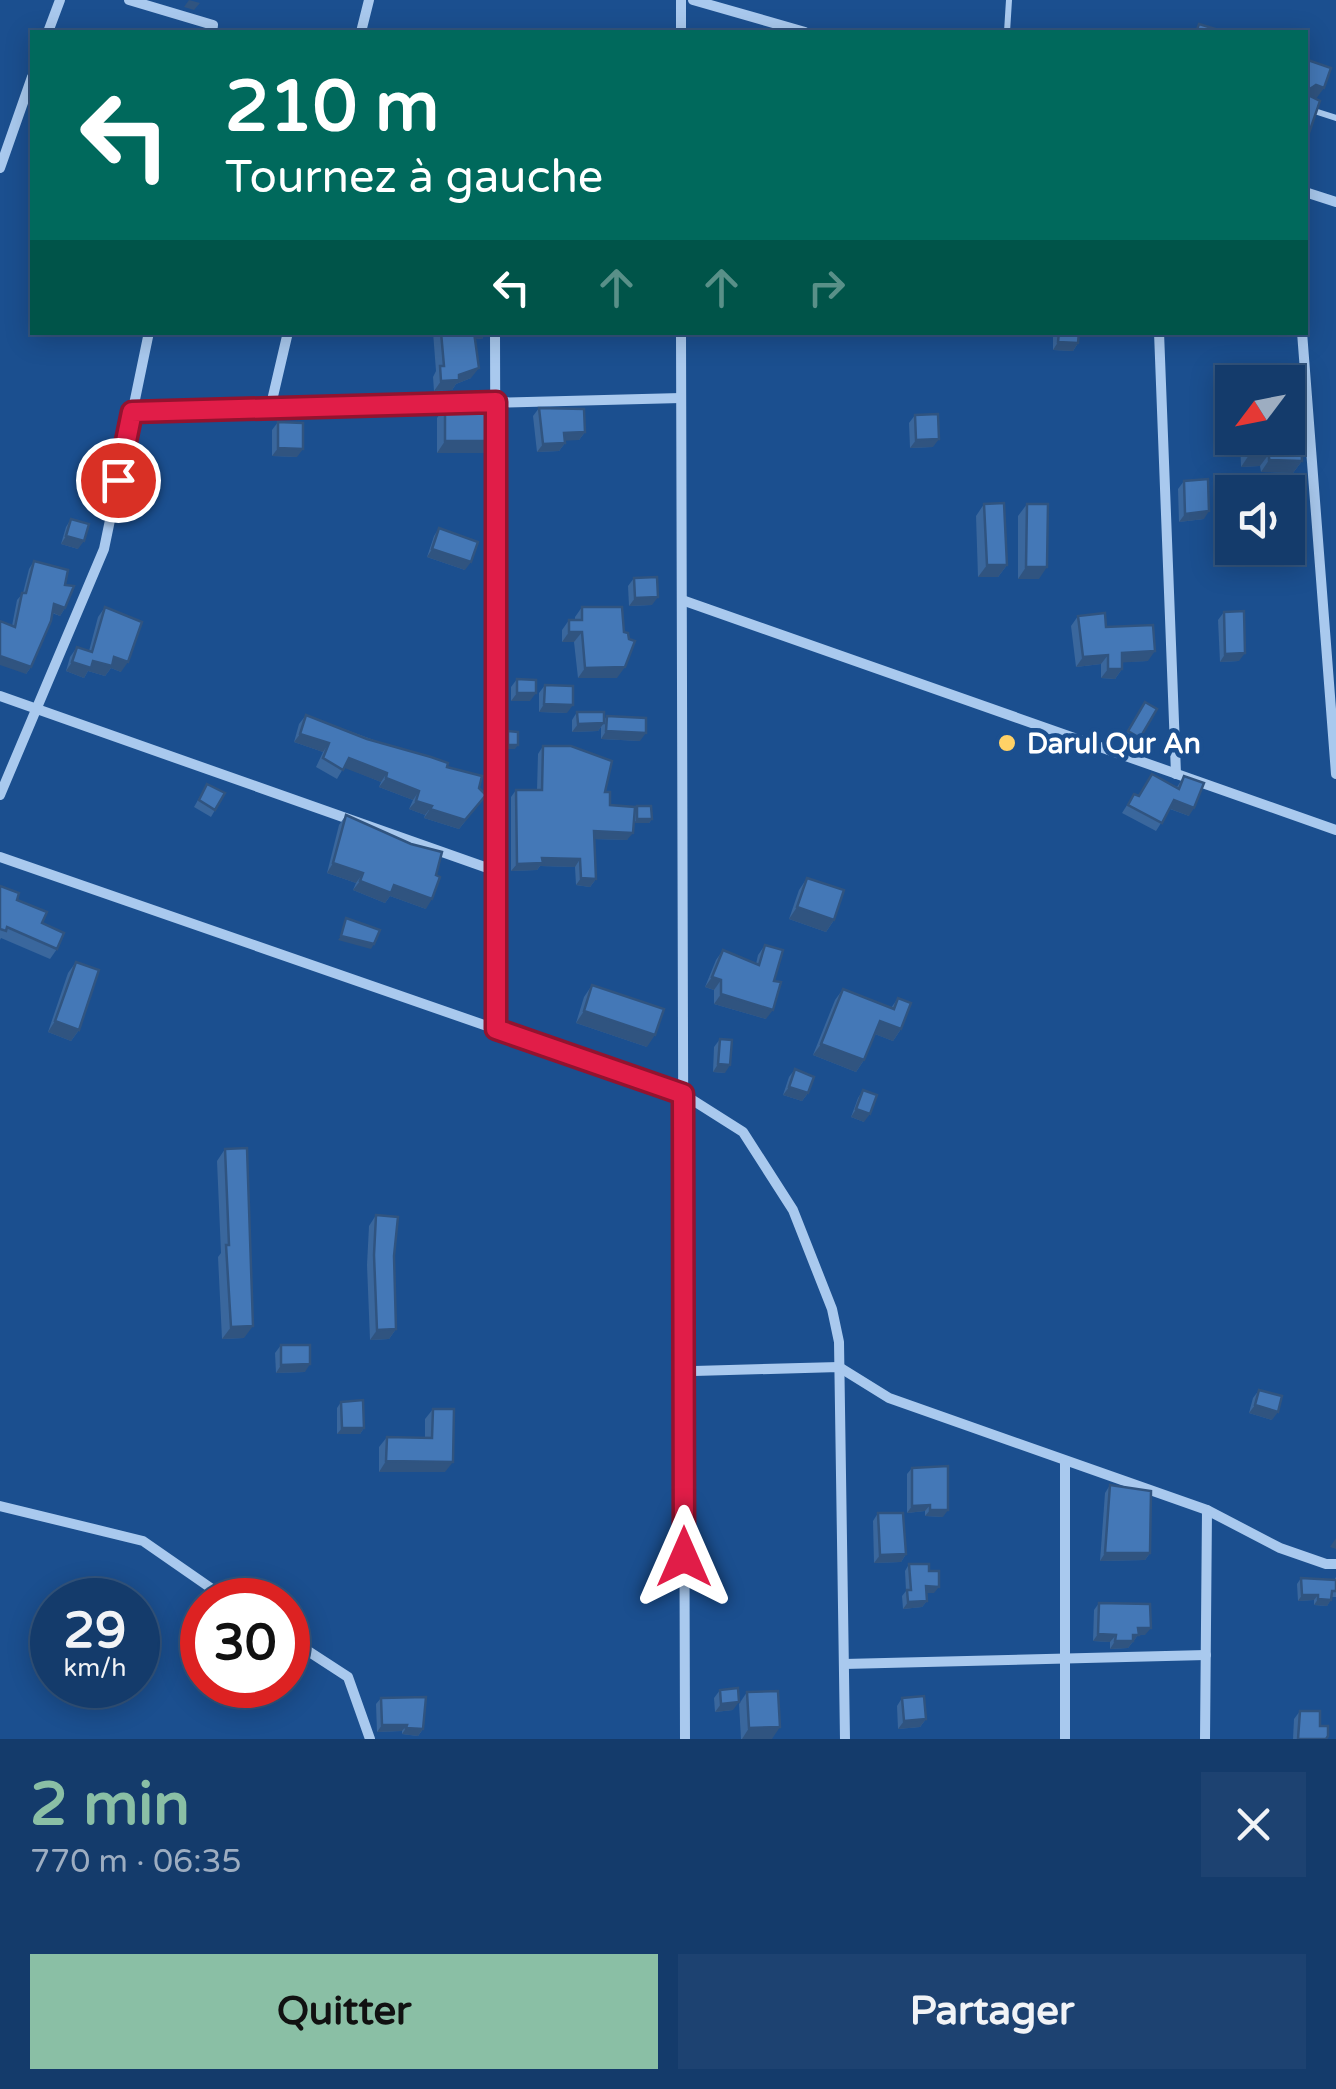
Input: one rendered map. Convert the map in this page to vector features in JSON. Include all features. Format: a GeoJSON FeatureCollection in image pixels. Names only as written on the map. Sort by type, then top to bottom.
{"type":"FeatureCollection","features":[{"type":"Feature","properties":{"kind":"street"},"geometry":{"type":"LineString","coordinates":[[49,30],[60,0]]}},
{"type":"Feature","properties":{"kind":"street"},"geometry":{"type":"LineString","coordinates":[[130,0],[213,25],[212,30]]}},
{"type":"Feature","properties":{"kind":"street"},"geometry":{"type":"LineString","coordinates":[[362,30],[369,0]]}},
{"type":"Feature","properties":{"kind":"street"},"geometry":{"type":"LineString","coordinates":[[681,0],[681,30]]}},
{"type":"Feature","properties":{"kind":"street"},"geometry":{"type":"LineString","coordinates":[[693,0],[797,30]]}},
{"type":"Feature","properties":{"kind":"street"},"geometry":{"type":"LineString","coordinates":[[0,168],[30,83]]}},
{"type":"Feature","properties":{"kind":"street"},"geometry":{"type":"LineString","coordinates":[[1308,193],[1336,202]]}},
{"type":"Feature","properties":{"kind":"street"},"geometry":{"type":"LineString","coordinates":[[0,795],[104,549],[148,335]]}},
{"type":"Feature","properties":{"kind":"street"},"geometry":{"type":"LineString","coordinates":[[270,408],[287,335]]}},
{"type":"Feature","properties":{"kind":"street"},"geometry":{"type":"LineString","coordinates":[[496,335],[496,1029]]}},
{"type":"Feature","properties":{"kind":"street"},"geometry":{"type":"LineString","coordinates":[[681,335],[685,1739]]}},
{"type":"Feature","properties":{"kind":"street"},"geometry":{"type":"LineString","coordinates":[[1159,335],[1176,774]]}},
{"type":"Feature","properties":{"kind":"street"},"geometry":{"type":"LineString","coordinates":[[1302,335],[1336,774]]}},
{"type":"Feature","properties":{"kind":"street"},"geometry":{"type":"LineString","coordinates":[[132,412],[681,398]]}},
{"type":"Feature","properties":{"kind":"street"},"geometry":{"type":"LineString","coordinates":[[682,600],[1336,830]]}},
{"type":"Feature","properties":{"kind":"street"},"geometry":{"type":"LineString","coordinates":[[0,696],[496,871]]}},
{"type":"Feature","properties":{"kind":"street"},"geometry":{"type":"LineString","coordinates":[[0,856],[683,1094],[743,1132],[793,1210],[832,1309],[839,1342],[845,1739]]}},
{"type":"Feature","properties":{"kind":"street"},"geometry":{"type":"LineString","coordinates":[[683,1374],[840,1367],[889,1398],[1207,1510],[1280,1548],[1336,1564]]}},
{"type":"Feature","properties":{"kind":"street"},"geometry":{"type":"LineString","coordinates":[[1065,1461],[1065,1739]]}},
{"type":"Feature","properties":{"kind":"street"},"geometry":{"type":"LineString","coordinates":[[0,1506],[143,1542],[196,1578]]}},
{"type":"Feature","properties":{"kind":"street"},"geometry":{"type":"LineString","coordinates":[[1205,1739],[1207,1510]]}},
{"type":"Feature","properties":{"kind":"street"},"geometry":{"type":"LineString","coordinates":[[310,1652],[348,1677],[370,1739]]}},
{"type":"Feature","properties":{"kind":"street"},"geometry":{"type":"LineString","coordinates":[[844,1664],[1206,1655]]}},
{"type":"Feature","properties":{"kind":"lane"},"geometry":{"type":"LineString","coordinates":[[1007,30],[1009,0]]}},
{"type":"Feature","properties":{"kind":"lane"},"geometry":{"type":"LineString","coordinates":[[1308,109],[1336,118]]}},
{"type":"Feature","properties":{"kind":"building"},"geometry":{"type":"Polygon","coordinates":[[[1199,24],[1218,30],[1197,30],[1199,24]]]}},
{"type":"Feature","properties":{"kind":"building"},"geometry":{"type":"Polygon","coordinates":[[[1308,60],[1331,68],[1324,88],[1316,85],[1310,89],[1310,96],[1320,101],[1308,136],[1308,60]]]}},
{"type":"Feature","properties":{"kind":"building"},"geometry":{"type":"Polygon","coordinates":[[[441,335],[474,335],[479,368],[459,375],[459,380],[441,381],[440,366],[444,366],[441,335]]]}},
{"type":"Feature","properties":{"kind":"building"},"geometry":{"type":"Polygon","coordinates":[[[1059,335],[1079,335],[1078,343],[1058,342],[1059,335]]]}},
{"type":"Feature","properties":{"kind":"building"},"geometry":{"type":"Polygon","coordinates":[[[445,406],[491,406],[491,441],[445,441],[445,406]]]}},
{"type":"Feature","properties":{"kind":"building"},"geometry":{"type":"Polygon","coordinates":[[[539,408],[584,409],[585,432],[564,433],[565,443],[543,444],[539,408]]]}},
{"type":"Feature","properties":{"kind":"building"},"geometry":{"type":"Polygon","coordinates":[[[938,414],[939,439],[916,440],[915,415],[938,414]]]}},
{"type":"Feature","properties":{"kind":"building"},"geometry":{"type":"Polygon","coordinates":[[[278,422],[303,423],[303,449],[278,448],[278,422]]]}},
{"type":"Feature","properties":{"kind":"building"},"geometry":{"type":"Polygon","coordinates":[[[1269,455],[1302,455],[1302,461],[1269,460],[1269,455]]]}},
{"type":"Feature","properties":{"kind":"building"},"geometry":{"type":"Polygon","coordinates":[[[1208,479],[1209,511],[1185,514],[1184,481],[1208,479]]]}},
{"type":"Feature","properties":{"kind":"building"},"geometry":{"type":"Polygon","coordinates":[[[1004,503],[1007,565],[987,565],[984,504],[1004,503]]]}},
{"type":"Feature","properties":{"kind":"building"},"geometry":{"type":"Polygon","coordinates":[[[1027,504],[1048,504],[1047,567],[1026,567],[1027,504]]]}},
{"type":"Feature","properties":{"kind":"building"},"geometry":{"type":"Polygon","coordinates":[[[71,519],[89,524],[84,541],[66,536],[71,519]]]}},
{"type":"Feature","properties":{"kind":"building"},"geometry":{"type":"Polygon","coordinates":[[[439,528],[478,542],[471,562],[432,549],[439,528]]]}},
{"type":"Feature","properties":{"kind":"building"},"geometry":{"type":"Polygon","coordinates":[[[34,561],[68,570],[65,585],[74,586],[65,608],[54,604],[51,621],[31,667],[0,656],[0,621],[15,627],[34,561]]]}},
{"type":"Feature","properties":{"kind":"building"},"geometry":{"type":"Polygon","coordinates":[[[657,577],[658,597],[635,598],[634,578],[657,577]]]}},
{"type":"Feature","properties":{"kind":"building"},"geometry":{"type":"Polygon","coordinates":[[[105,607],[142,622],[128,662],[114,657],[112,666],[93,661],[91,668],[72,662],[77,647],[92,652],[105,607]]]}},
{"type":"Feature","properties":{"kind":"building"},"geometry":{"type":"Polygon","coordinates":[[[582,607],[622,607],[624,632],[635,641],[625,667],[585,668],[582,632],[569,632],[569,620],[582,620],[582,607]]]}},
{"type":"Feature","properties":{"kind":"building"},"geometry":{"type":"Polygon","coordinates":[[[1244,611],[1245,653],[1225,654],[1224,612],[1244,611]]]}},
{"type":"Feature","properties":{"kind":"building"},"geometry":{"type":"Polygon","coordinates":[[[1105,613],[1106,627],[1153,625],[1155,651],[1122,653],[1122,669],[1108,669],[1108,655],[1083,657],[1078,616],[1105,613]]]}},
{"type":"Feature","properties":{"kind":"building"},"geometry":{"type":"Polygon","coordinates":[[[517,679],[536,680],[536,693],[517,693],[517,679]]]}},
{"type":"Feature","properties":{"kind":"building"},"geometry":{"type":"Polygon","coordinates":[[[545,685],[573,686],[573,705],[544,704],[545,685]]]}},
{"type":"Feature","properties":{"kind":"building"},"geometry":{"type":"Polygon","coordinates":[[[1145,702],[1157,709],[1140,738],[1128,731],[1145,702]]]}},
{"type":"Feature","properties":{"kind":"building"},"geometry":{"type":"Polygon","coordinates":[[[577,712],[604,712],[604,723],[578,724],[577,712]]]}},
{"type":"Feature","properties":{"kind":"building"},"geometry":{"type":"Polygon","coordinates":[[[306,715],[482,776],[479,788],[486,795],[465,820],[430,809],[432,806],[416,801],[419,791],[386,778],[387,773],[349,758],[343,770],[323,758],[329,743],[300,734],[306,715]]]}},
{"type":"Feature","properties":{"kind":"building"},"geometry":{"type":"Polygon","coordinates":[[[607,716],[646,718],[646,733],[606,731],[607,716]]]}},
{"type":"Feature","properties":{"kind":"building"},"geometry":{"type":"Polygon","coordinates":[[[508,731],[518,732],[518,745],[508,745],[508,731]]]}},
{"type":"Feature","properties":{"kind":"building"},"geometry":{"type":"Polygon","coordinates":[[[543,746],[571,746],[612,761],[605,792],[610,792],[610,805],[635,807],[633,833],[594,831],[596,879],[581,878],[580,859],[542,858],[543,863],[517,864],[516,790],[542,790],[543,746]]]}},
{"type":"Feature","properties":{"kind":"building"},"geometry":{"type":"Polygon","coordinates":[[[1152,774],[1179,789],[1184,776],[1204,783],[1194,808],[1174,800],[1162,823],[1128,805],[1134,794],[1139,796],[1152,774]]]}},
{"type":"Feature","properties":{"kind":"building"},"geometry":{"type":"Polygon","coordinates":[[[207,784],[225,793],[215,810],[199,800],[207,784]]]}},
{"type":"Feature","properties":{"kind":"building"},"geometry":{"type":"Polygon","coordinates":[[[637,806],[651,806],[652,819],[637,819],[637,806]]]}},
{"type":"Feature","properties":{"kind":"building"},"geometry":{"type":"Polygon","coordinates":[[[346,815],[411,844],[442,852],[436,875],[440,877],[432,899],[394,885],[391,893],[360,881],[363,873],[333,863],[346,815]]]}},
{"type":"Feature","properties":{"kind":"building"},"geometry":{"type":"Polygon","coordinates":[[[807,878],[844,890],[834,920],[797,907],[807,878]]]}},
{"type":"Feature","properties":{"kind":"building"},"geometry":{"type":"Polygon","coordinates":[[[0,886],[19,893],[17,900],[47,912],[42,923],[64,933],[57,949],[7,927],[6,931],[0,929],[0,886]]]}},
{"type":"Feature","properties":{"kind":"building"},"geometry":{"type":"Polygon","coordinates":[[[346,918],[380,930],[374,944],[341,936],[346,918]]]}},
{"type":"Feature","properties":{"kind":"building"},"geometry":{"type":"Polygon","coordinates":[[[765,945],[783,950],[774,981],[781,982],[773,1010],[721,994],[721,980],[712,977],[723,950],[759,965],[765,945]]]}},
{"type":"Feature","properties":{"kind":"building"},"geometry":{"type":"Polygon","coordinates":[[[76,962],[99,970],[79,1030],[55,1021],[76,962]]]}},
{"type":"Feature","properties":{"kind":"building"},"geometry":{"type":"Polygon","coordinates":[[[592,985],[664,1009],[655,1035],[584,1011],[592,985]]]}},
{"type":"Feature","properties":{"kind":"building"},"geometry":{"type":"Polygon","coordinates":[[[843,989],[894,1009],[898,998],[911,1003],[901,1029],[880,1021],[864,1060],[821,1044],[843,989]]]}},
{"type":"Feature","properties":{"kind":"building"},"geometry":{"type":"Polygon","coordinates":[[[720,1039],[732,1040],[730,1065],[718,1064],[720,1039]]]}},
{"type":"Feature","properties":{"kind":"building"},"geometry":{"type":"Polygon","coordinates":[[[795,1069],[814,1077],[808,1093],[789,1087],[795,1069]]]}},
{"type":"Feature","properties":{"kind":"building"},"geometry":{"type":"Polygon","coordinates":[[[863,1090],[877,1095],[870,1114],[856,1109],[863,1090]]]}},
{"type":"Feature","properties":{"kind":"building"},"geometry":{"type":"Polygon","coordinates":[[[247,1148],[253,1326],[231,1327],[225,1149],[247,1148]]]}},
{"type":"Feature","properties":{"kind":"building"},"geometry":{"type":"Polygon","coordinates":[[[376,1215],[398,1217],[394,1256],[396,1329],[377,1330],[376,1215]]]}},
{"type":"Feature","properties":{"kind":"building"},"geometry":{"type":"Polygon","coordinates":[[[281,1345],[310,1345],[310,1364],[281,1365],[281,1345]]]}},
{"type":"Feature","properties":{"kind":"building"},"geometry":{"type":"Polygon","coordinates":[[[1259,1390],[1282,1396],[1278,1412],[1255,1405],[1259,1390]]]}},
{"type":"Feature","properties":{"kind":"building"},"geometry":{"type":"Polygon","coordinates":[[[363,1400],[364,1428],[342,1428],[341,1402],[363,1400]]]}},
{"type":"Feature","properties":{"kind":"building"},"geometry":{"type":"Polygon","coordinates":[[[433,1409],[454,1409],[453,1462],[386,1461],[387,1437],[432,1438],[433,1409]]]}},
{"type":"Feature","properties":{"kind":"building"},"geometry":{"type":"Polygon","coordinates":[[[948,1466],[948,1510],[912,1506],[912,1468],[948,1466]]]}},
{"type":"Feature","properties":{"kind":"building"},"geometry":{"type":"Polygon","coordinates":[[[1110,1485],[1151,1491],[1150,1553],[1105,1553],[1110,1485]]]}},
{"type":"Feature","properties":{"kind":"building"},"geometry":{"type":"Polygon","coordinates":[[[878,1513],[903,1513],[906,1554],[880,1555],[878,1513]]]}},
{"type":"Feature","properties":{"kind":"building"},"geometry":{"type":"Polygon","coordinates":[[[909,1564],[929,1564],[929,1571],[939,1571],[939,1587],[926,1586],[927,1601],[908,1602],[909,1564]]]}},
{"type":"Feature","properties":{"kind":"building"},"geometry":{"type":"Polygon","coordinates":[[[1301,1578],[1336,1580],[1336,1591],[1332,1591],[1331,1600],[1302,1595],[1301,1578]]]}},
{"type":"Feature","properties":{"kind":"building"},"geometry":{"type":"Polygon","coordinates":[[[1099,1603],[1150,1604],[1151,1628],[1138,1628],[1139,1635],[1133,1635],[1133,1641],[1115,1641],[1116,1635],[1098,1634],[1099,1603]]]}},
{"type":"Feature","properties":{"kind":"building"},"geometry":{"type":"Polygon","coordinates":[[[738,1688],[739,1702],[721,1704],[720,1690],[738,1688]]]}},
{"type":"Feature","properties":{"kind":"building"},"geometry":{"type":"Polygon","coordinates":[[[778,1691],[780,1727],[749,1728],[747,1692],[778,1691]]]}},
{"type":"Feature","properties":{"kind":"building"},"geometry":{"type":"Polygon","coordinates":[[[924,1696],[926,1719],[904,1721],[902,1698],[924,1696]]]}},
{"type":"Feature","properties":{"kind":"building"},"geometry":{"type":"Polygon","coordinates":[[[426,1697],[423,1729],[382,1725],[381,1698],[426,1697]]]}},
{"type":"Feature","properties":{"kind":"building"},"geometry":{"type":"Polygon","coordinates":[[[1300,1711],[1320,1711],[1320,1726],[1328,1726],[1326,1739],[1298,1739],[1300,1711]]]}},
{"type":"Feature","properties":{"kind":"place","name":"Darul Qur An"},"geometry":{"type":"Point","coordinates":[1007,743]}},
{"type":"Feature","properties":{"kind":"route"},"geometry":{"type":"LineString","coordinates":[[118,480],[132,412],[496,402],[496,1029],[683,1094],[684,1557]]}}]}
